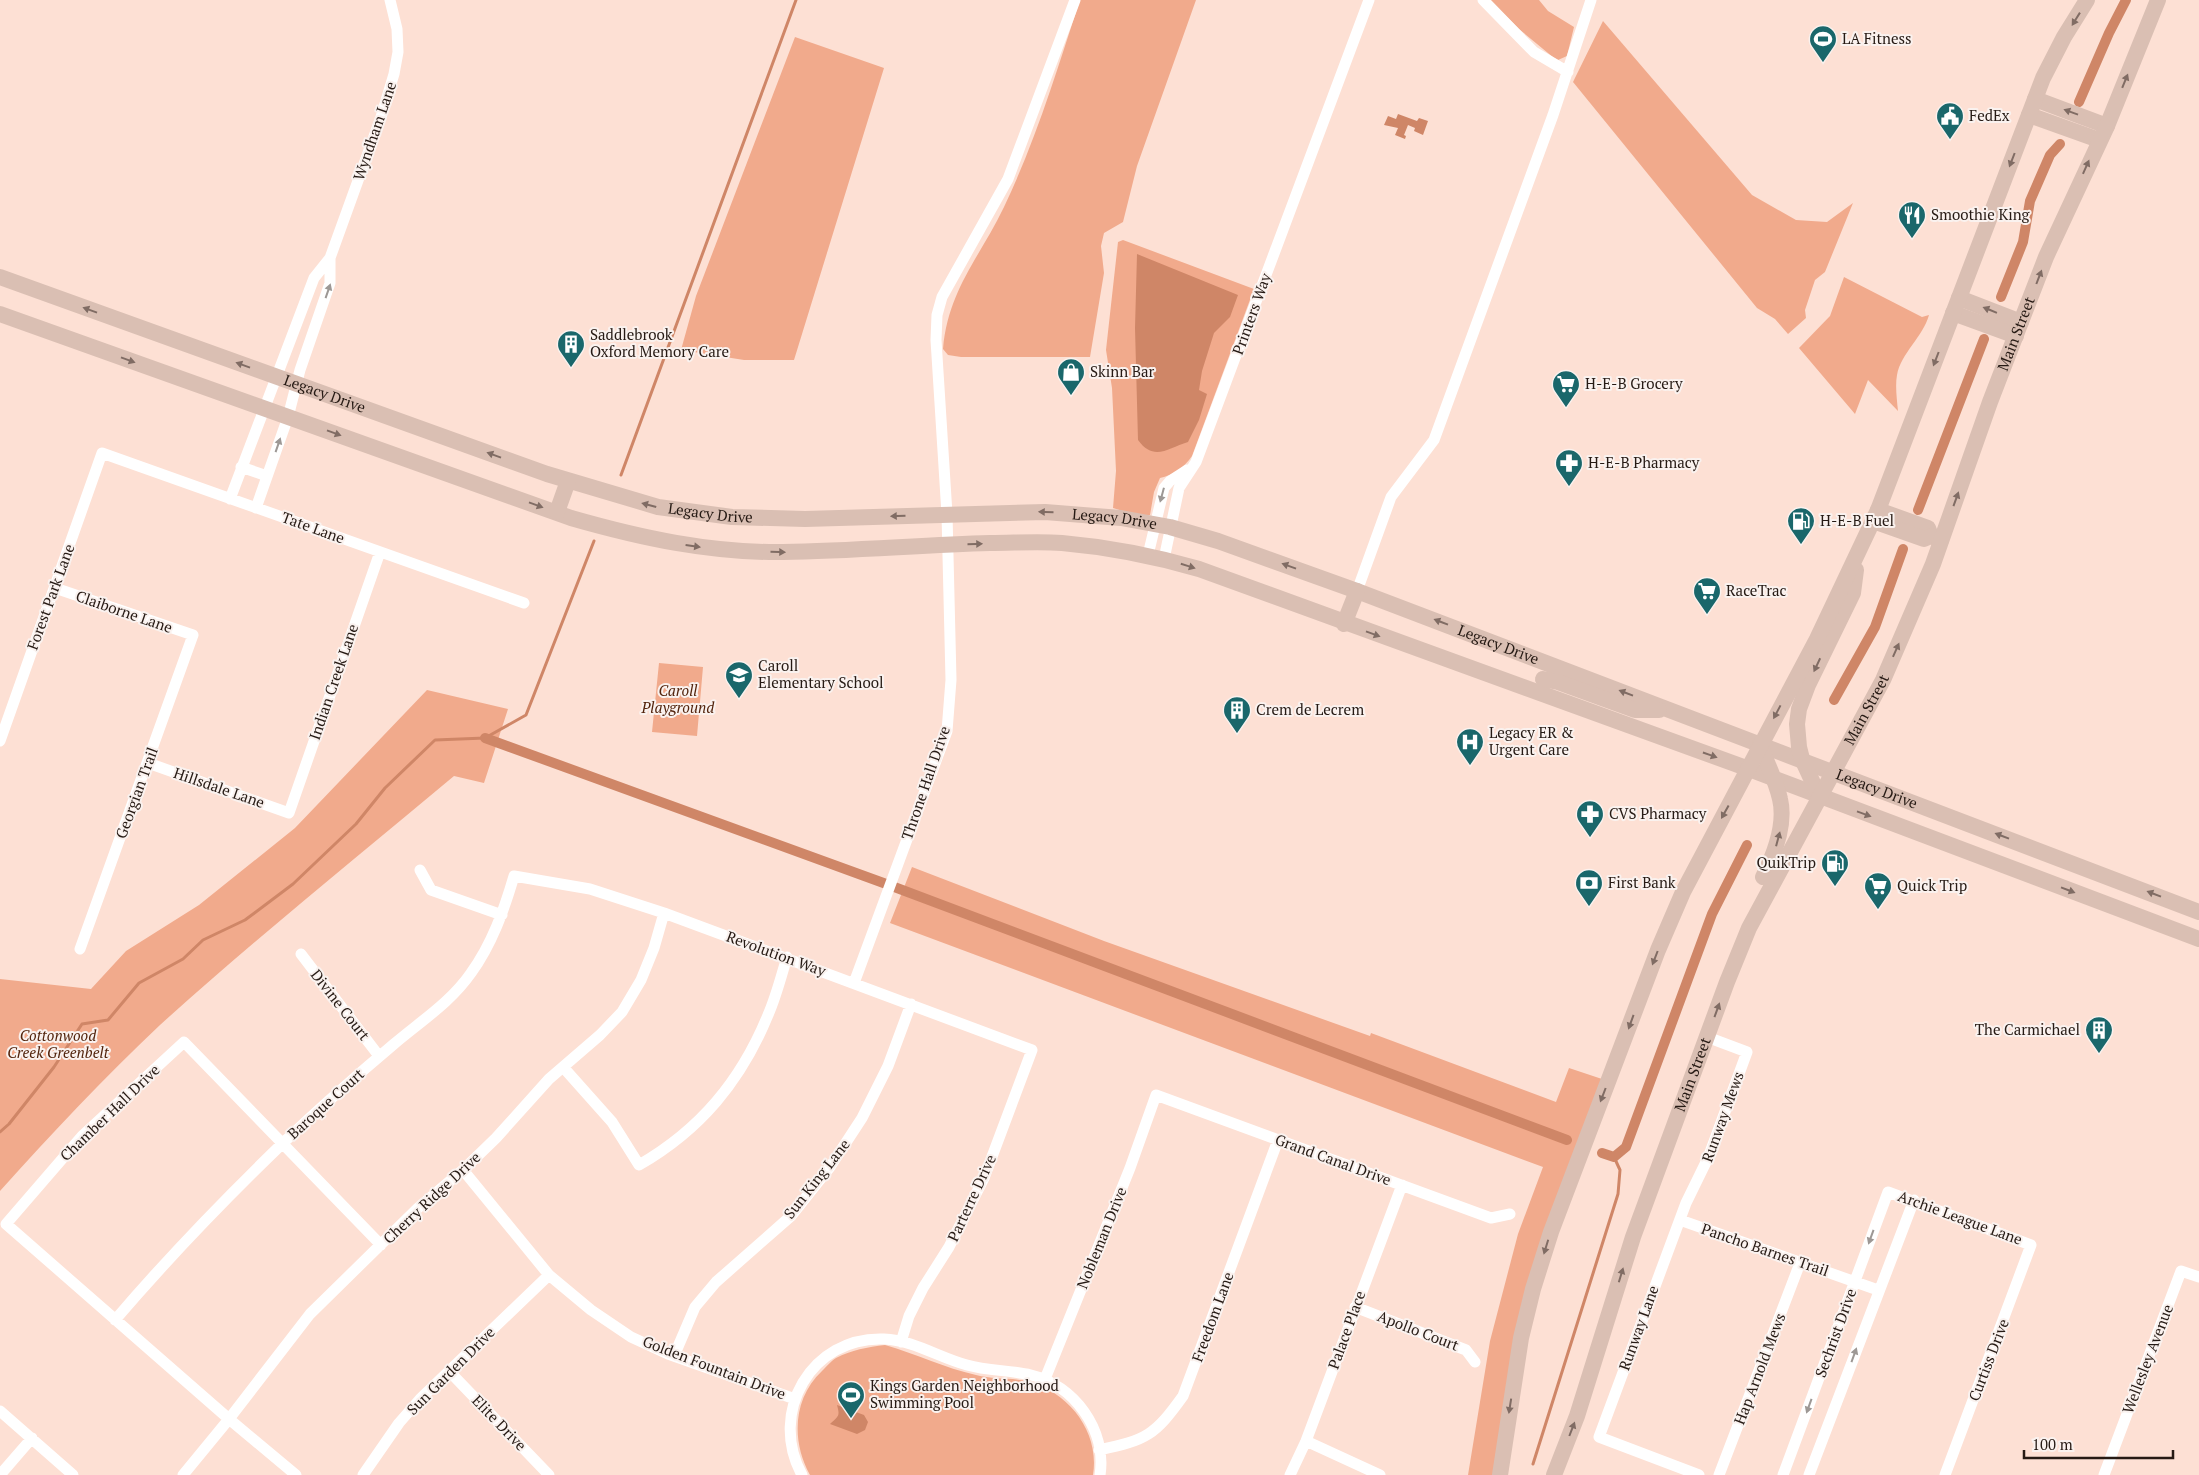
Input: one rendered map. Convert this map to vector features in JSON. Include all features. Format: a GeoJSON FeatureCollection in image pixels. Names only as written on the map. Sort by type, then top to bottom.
{"type":"FeatureCollection","features":[{"type":"Feature","properties":{"kind":"main road"},"geometry":{"type":"LineString","coordinates":[[1500,1475],[1521,1338],[1551,1232],[1658,950],[1683,892],[1817,639],[1858,555],[1876,515],[2043,78],[2064,37],[2087,0]]}},
{"type":"Feature","properties":{"kind":"main road","name":"Main Street"},"geometry":{"type":"LineString","coordinates":[[1554,1475],[1577,1416],[1633,1237],[1727,982],[1764,898],[1883,680],[1933,564],[1936,538],[2046,257],[2103,133],[2158,0]]}},
{"type":"Feature","properties":{"kind":"main road"},"geometry":{"type":"LineString","coordinates":[[2035,99],[2103,133]]}},
{"type":"Feature","properties":{"kind":"main road"},"geometry":{"type":"LineString","coordinates":[[2029,115],[2103,133]]}},
{"type":"Feature","properties":{"kind":"main road","name":"Legacy Drive"},"geometry":{"type":"LineString","coordinates":[[0,277],[568,481],[658,507],[732,517],[805,519],[947,514],[1082,513],[1163,526],[1218,541],[1357,591],[1833,770],[2199,912]]}},
{"type":"Feature","properties":{"kind":"main road"},"geometry":{"type":"LineString","coordinates":[[1960,298],[2019,329]]}},
{"type":"Feature","properties":{"kind":"main road"},"geometry":{"type":"LineString","coordinates":[[1954,313],[2019,329]]}},
{"type":"Feature","properties":{"kind":"main road","name":"Legacy Drive"},"geometry":{"type":"LineString","coordinates":[[0,314],[557,512],[622,532],[672,543],[715,549],[783,552],[947,544],[1061,543],[1156,557],[1199,569],[1344,624],[1540,686],[1772,778],[2199,939]]}},
{"type":"Feature","properties":{"kind":"main road"},"geometry":{"type":"LineString","coordinates":[[557,512],[568,481]]}},
{"type":"Feature","properties":{"kind":"main road"},"geometry":{"type":"LineString","coordinates":[[1876,515],[1928,528],[1936,538]]}},
{"type":"Feature","properties":{"kind":"main road"},"geometry":{"type":"LineString","coordinates":[[1819,796],[1802,759],[1796,724],[1799,709],[1808,685],[1853,593],[1858,555]]}},
{"type":"Feature","properties":{"kind":"main road"},"geometry":{"type":"LineString","coordinates":[[1344,624],[1357,591]]}},
{"type":"Feature","properties":{"kind":"main road"},"geometry":{"type":"LineString","coordinates":[[1540,686],[1549,663]]}},
{"type":"Feature","properties":{"kind":"main road"},"geometry":{"type":"LineString","coordinates":[[1540,686],[1558,682],[1634,710],[1672,710]]}},
{"type":"Feature","properties":{"kind":"main road"},"geometry":{"type":"LineString","coordinates":[[1727,982],[1730,952],[1771,861],[1780,830],[1780,799],[1760,744]]}},
{"type":"Feature","properties":{"kind":"main road"},"geometry":{"type":"LineString","coordinates":[[2023,873],[2032,847]]}},
{"type":"Feature","properties":{"kind":"street","name":"Wyndham Lane"},"geometry":{"type":"LineString","coordinates":[[230,499],[314,278],[330,258],[381,117],[394,74],[398,52],[396,29],[390,0]]}},
{"type":"Feature","properties":{"kind":"street","name":"Throne Hall Drive"},"geometry":{"type":"LineString","coordinates":[[854,983],[947,731],[951,680],[947,514],[936,340],[937,315],[942,296],[1008,179],[1075,0]]}},
{"type":"Feature","properties":{"kind":"street","name":"Printers Way"},"geometry":{"type":"LineString","coordinates":[[1156,557],[1163,526],[1179,488],[1196,462],[1369,0]]}},
{"type":"Feature","properties":{"kind":"street"},"geometry":{"type":"LineString","coordinates":[[1483,0],[1534,52],[1568,72]]}},
{"type":"Feature","properties":{"kind":"street"},"geometry":{"type":"LineString","coordinates":[[1357,591],[1391,497],[1434,440],[1568,72],[1590,0]]}},
{"type":"Feature","properties":{"kind":"street","name":"Wyndham Lane"},"geometry":{"type":"LineString","coordinates":[[256,508],[288,416],[296,384],[330,283],[330,258]]}},
{"type":"Feature","properties":{"kind":"street","name":"Tate Lane"},"geometry":{"type":"LineString","coordinates":[[102,453],[524,603]]}},
{"type":"Feature","properties":{"kind":"street","name":"Forest Park Lane"},"geometry":{"type":"LineString","coordinates":[[0,741],[102,453]]}},
{"type":"Feature","properties":{"kind":"street"},"geometry":{"type":"LineString","coordinates":[[241,467],[267,476]]}},
{"type":"Feature","properties":{"kind":"street","name":"Indian Creek Lane"},"geometry":{"type":"LineString","coordinates":[[289,813],[380,552]]}},
{"type":"Feature","properties":{"kind":"street","name":"Claiborne Lane"},"geometry":{"type":"LineString","coordinates":[[54,588],[193,635]]}},
{"type":"Feature","properties":{"kind":"street","name":"Georgian Trail"},"geometry":{"type":"LineString","coordinates":[[80,949],[193,635]]}},
{"type":"Feature","properties":{"kind":"street","name":"Hillsdale Lane"},"geometry":{"type":"LineString","coordinates":[[148,763],[289,813]]}},
{"type":"Feature","properties":{"kind":"street"},"geometry":{"type":"LineString","coordinates":[[420,870],[431,890],[502,915]]}},
{"type":"Feature","properties":{"kind":"street","name":"Baroque Court"},"geometry":{"type":"LineString","coordinates":[[114,1320],[167,1260],[283,1143],[379,1056],[444,1004],[472,973],[502,915],[514,876]]}},
{"type":"Feature","properties":{"kind":"street","name":"Revolution Way"},"geometry":{"type":"LineString","coordinates":[[514,876],[590,889],[664,913],[1032,1050]]}},
{"type":"Feature","properties":{"kind":"street","name":"Cherry Ridge Drive"},"geometry":{"type":"LineString","coordinates":[[182,1475],[229,1419],[310,1314],[418,1208],[463,1170],[496,1138],[549,1079],[600,1035],[622,1012],[641,980],[654,948],[664,913]]}},
{"type":"Feature","properties":{"kind":"street","name":"Divine Court"},"geometry":{"type":"LineString","coordinates":[[301,954],[379,1056]]}},
{"type":"Feature","properties":{"kind":"street"},"geometry":{"type":"LineString","coordinates":[[563,1067],[612,1122],[639,1165],[661,1153],[690,1131],[722,1096],[747,1057],[768,1015],[787,958]]}},
{"type":"Feature","properties":{"kind":"street","name":"Sun King Lane"},"geometry":{"type":"LineString","coordinates":[[674,1356],[683,1332],[700,1301],[716,1282],[790,1216],[830,1167],[862,1118],[888,1066],[911,1004]]}},
{"type":"Feature","properties":{"kind":"street","name":"Runway Mews"},"geometry":{"type":"LineString","coordinates":[[1680,1220],[1688,1197],[1708,1158],[1747,1052],[1707,1037]]}},
{"type":"Feature","properties":{"kind":"street","name":"Chamber Hall Drive"},"geometry":{"type":"LineString","coordinates":[[296,1475],[114,1320],[6,1224],[82,1136],[184,1042],[381,1245]]}},
{"type":"Feature","properties":{"kind":"street","name":"Parterre Drive"},"geometry":{"type":"LineString","coordinates":[[901,1342],[909,1316],[923,1288],[949,1247],[984,1178],[1032,1050]]}},
{"type":"Feature","properties":{"kind":"street","name":"Grand Canal Drive"},"geometry":{"type":"LineString","coordinates":[[1156,1095],[1491,1218],[1510,1214]]}},
{"type":"Feature","properties":{"kind":"street","name":"Nobleman Drive"},"geometry":{"type":"LineString","coordinates":[[1045,1379],[1130,1168],[1156,1095]]}},
{"type":"Feature","properties":{"kind":"street","name":"Freedom Lane"},"geometry":{"type":"LineString","coordinates":[[1099,1450],[1125,1445],[1144,1438],[1164,1422],[1183,1396],[1278,1140]]}},
{"type":"Feature","properties":{"kind":"street","name":"Golden Fountain Drive"},"geometry":{"type":"LineString","coordinates":[[463,1170],[549,1275],[591,1310],[631,1337],[674,1356],[795,1399]]}},
{"type":"Feature","properties":{"kind":"street","name":"Palace Place"},"geometry":{"type":"LineString","coordinates":[[1290,1475],[1306,1442],[1402,1185]]}},
{"type":"Feature","properties":{"kind":"street","name":"Archie League Lane"},"geometry":{"type":"LineString","coordinates":[[1888,1192],[1914,1200],[2031,1245]]}},
{"type":"Feature","properties":{"kind":"street","name":"Sechrist Drive"},"geometry":{"type":"LineString","coordinates":[[1783,1475],[1888,1192]]}},
{"type":"Feature","properties":{"kind":"street","name":"Sechrist Drive"},"geometry":{"type":"LineString","coordinates":[[1809,1475],[1878,1290],[1914,1200]]}},
{"type":"Feature","properties":{"kind":"street","name":"Pancho Barnes Trail"},"geometry":{"type":"LineString","coordinates":[[1680,1220],[1878,1290]]}},
{"type":"Feature","properties":{"kind":"street","name":"Runway Lane"},"geometry":{"type":"LineString","coordinates":[[1680,1220],[1599,1437],[1699,1475]]}},
{"type":"Feature","properties":{"kind":"street","name":"Curtiss Drive"},"geometry":{"type":"LineString","coordinates":[[1945,1475],[2031,1245]]}},
{"type":"Feature","properties":{"kind":"street","name":"Hap Arnold Mews"},"geometry":{"type":"LineString","coordinates":[[1719,1475],[1800,1263]]}},
{"type":"Feature","properties":{"kind":"street","name":"Wellesley Avenue"},"geometry":{"type":"LineString","coordinates":[[2104,1475],[2181,1271],[2199,1277]]}},
{"type":"Feature","properties":{"kind":"street","name":"Sun Garden Drive"},"geometry":{"type":"LineString","coordinates":[[363,1475],[399,1423],[449,1371],[549,1275]]}},
{"type":"Feature","properties":{"kind":"street","name":"Apollo Court"},"geometry":{"type":"LineString","coordinates":[[1355,1307],[1466,1350],[1476,1362]]}},
{"type":"Feature","properties":{"kind":"street"},"geometry":{"type":"LineString","coordinates":[[802,1475],[793,1457],[790,1427],[795,1399],[807,1375],[820,1362],[838,1349],[871,1339],[901,1342],[969,1366],[1032,1375],[1057,1384],[1072,1397],[1089,1418],[1096,1434],[1100,1475]]}},
{"type":"Feature","properties":{"kind":"street","name":"Elite Drive"},"geometry":{"type":"LineString","coordinates":[[449,1371],[549,1475]]}},
{"type":"Feature","properties":{"kind":"street"},"geometry":{"type":"LineString","coordinates":[[0,1411],[73,1475]]}},
{"type":"Feature","properties":{"kind":"street"},"geometry":{"type":"LineString","coordinates":[[0,1475],[32,1438]]}},
{"type":"Feature","properties":{"kind":"street"},"geometry":{"type":"LineString","coordinates":[[1306,1442],[1380,1475]]}},
{"type":"Feature","properties":{"kind":"green space"},"geometry":{"type":"Polygon","coordinates":[[[1080,0],[1196,0],[1137,166],[1123,222],[1104,233],[1101,246],[1104,273],[1090,357],[961,357],[948,355],[943,349],[951,309],[966,275],[995,225],[1016,182],[1045,105],[1080,0]]]}},
{"type":"Feature","properties":{"kind":"green space"},"geometry":{"type":"Polygon","coordinates":[[[1491,0],[1539,0],[1548,11],[1574,27],[1567,56],[1558,60],[1554,58],[1519,29],[1491,0]]]}},
{"type":"Feature","properties":{"kind":"green space"},"geometry":{"type":"Polygon","coordinates":[[[1603,21],[1752,195],[1796,220],[1827,222],[1853,203],[1825,272],[1815,280],[1805,310],[1806,318],[1788,334],[1775,319],[1757,308],[1573,82],[1603,21]]]}},
{"type":"Feature","properties":{"kind":"green space"},"geometry":{"type":"Polygon","coordinates":[[[795,37],[884,68],[794,360],[744,360],[681,350],[696,296],[795,37]]]}},
{"type":"Feature","properties":{"kind":"green space"},"geometry":{"type":"Polygon","coordinates":[[[1123,240],[1254,289],[1192,456],[1178,470],[1160,478],[1154,492],[1150,515],[1139,516],[1113,508],[1116,471],[1112,388],[1106,350],[1118,242],[1123,240]]]}},
{"type":"Feature","properties":{"kind":"green space"},"geometry":{"type":"Polygon","coordinates":[[[1844,277],[1922,317],[1929,315],[1922,331],[1899,367],[1896,384],[1898,411],[1868,380],[1855,414],[1799,348],[1830,316],[1844,277]]]}},
{"type":"Feature","properties":{"kind":"green space","name":"Caroll Playground"},"geometry":{"type":"Polygon","coordinates":[[[659,663],[703,667],[697,736],[652,732],[659,663]]]}},
{"type":"Feature","properties":{"kind":"green space","name":"Cottonwood Creek Greenbelt"},"geometry":{"type":"Polygon","coordinates":[[[427,690],[508,709],[484,783],[454,776],[269,930],[139,1045],[78,1106],[0,1191],[0,979],[91,989],[126,951],[199,905],[295,828],[427,690]]]}},
{"type":"Feature","properties":{"kind":"green space"},"geometry":{"type":"Polygon","coordinates":[[[912,867],[1104,941],[1370,1036],[1371,1033],[1556,1102],[1569,1068],[1605,1080],[1560,1196],[1496,1475],[1468,1475],[1490,1341],[1518,1234],[1543,1167],[890,923],[912,867]]]}},
{"type":"Feature","properties":{"kind":"green space"},"geometry":{"type":"Polygon","coordinates":[[[885,1345],[983,1377],[1030,1382],[1044,1387],[1057,1395],[1079,1416],[1086,1430],[1092,1444],[1094,1459],[1093,1475],[810,1475],[804,1462],[798,1434],[800,1407],[805,1394],[812,1382],[836,1358],[860,1349],[885,1345]]]}},
{"type":"Feature","properties":{"kind":"shaded area"},"geometry":{"type":"Polygon","coordinates":[[[1398,114],[1417,121],[1419,118],[1428,121],[1423,135],[1414,131],[1415,128],[1408,125],[1404,135],[1406,136],[1405,139],[1395,135],[1398,128],[1384,125],[1388,116],[1396,119],[1398,114]]]}},
{"type":"Feature","properties":{"kind":"shaded area"},"geometry":{"type":"Polygon","coordinates":[[[1137,254],[1238,295],[1230,317],[1214,333],[1202,371],[1199,390],[1207,394],[1199,420],[1188,442],[1162,452],[1156,452],[1144,447],[1138,440],[1135,328],[1137,254]]]}},
{"type":"Feature","properties":{"kind":"shaded area","name":"Kings Garden Neighborhood Swimming Pool"},"geometry":{"type":"Polygon","coordinates":[[[837,1405],[864,1415],[868,1422],[865,1430],[857,1434],[830,1424],[838,1416],[837,1405]]]}},
{"type":"Feature","properties":{"kind":"waterway"},"geometry":{"type":"LineString","coordinates":[[621,475],[796,0]]}},
{"type":"Feature","properties":{"kind":"waterway"},"geometry":{"type":"LineString","coordinates":[[2079,102],[2109,33],[2126,0]]}},
{"type":"Feature","properties":{"kind":"waterway"},"geometry":{"type":"LineString","coordinates":[[2001,297],[2023,242],[2030,201],[2050,155],[2060,144]]}},
{"type":"Feature","properties":{"kind":"waterway"},"geometry":{"type":"LineString","coordinates":[[1918,510],[1984,339]]}},
{"type":"Feature","properties":{"kind":"waterway"},"geometry":{"type":"LineString","coordinates":[[0,1132],[9,1124],[54,1067],[82,1024],[108,1020],[139,983],[183,959],[203,940],[245,920],[293,884],[356,824],[385,788],[435,740],[485,738],[526,715],[594,541]]}},
{"type":"Feature","properties":{"kind":"waterway"},"geometry":{"type":"LineString","coordinates":[[1834,700],[1875,627],[1903,549]]}},
{"type":"Feature","properties":{"kind":"waterway"},"geometry":{"type":"LineString","coordinates":[[485,738],[889,885],[1567,1140]]}},
{"type":"Feature","properties":{"kind":"waterway"},"geometry":{"type":"LineString","coordinates":[[1602,1153],[1614,1157],[1626,1147],[1712,914],[1747,845]]}},
{"type":"Feature","properties":{"kind":"waterway"},"geometry":{"type":"LineString","coordinates":[[1533,1464],[1618,1194],[1620,1170],[1614,1157]]}},
{"type":"Feature","properties":{"kind":"place","name":"LA Fitness"},"geometry":{"type":"Point","coordinates":[1823,63]}},
{"type":"Feature","properties":{"kind":"place","name":"FedEx"},"geometry":{"type":"Point","coordinates":[1950,140]}},
{"type":"Feature","properties":{"kind":"place","name":"Smoothie King"},"geometry":{"type":"Point","coordinates":[1912,239]}},
{"type":"Feature","properties":{"kind":"place","name":"Saddlebrook Oxford Memory Care"},"geometry":{"type":"Point","coordinates":[571,368]}},
{"type":"Feature","properties":{"kind":"place","name":"Skinn Bar"},"geometry":{"type":"Point","coordinates":[1071,396]}},
{"type":"Feature","properties":{"kind":"place","name":"H-E-B Grocery"},"geometry":{"type":"Point","coordinates":[1566,408]}},
{"type":"Feature","properties":{"kind":"place","name":"H-E-B Pharmacy"},"geometry":{"type":"Point","coordinates":[1569,487]}},
{"type":"Feature","properties":{"kind":"place","name":"H-E-B Fuel"},"geometry":{"type":"Point","coordinates":[1801,545]}},
{"type":"Feature","properties":{"kind":"place","name":"RaceTrac"},"geometry":{"type":"Point","coordinates":[1707,615]}},
{"type":"Feature","properties":{"kind":"place","name":"Caroll Elementary School"},"geometry":{"type":"Point","coordinates":[739,699]}},
{"type":"Feature","properties":{"kind":"place","name":"Crem de Lecrem"},"geometry":{"type":"Point","coordinates":[1237,734]}},
{"type":"Feature","properties":{"kind":"place","name":"Legacy ER & Urgent Care"},"geometry":{"type":"Point","coordinates":[1470,766]}},
{"type":"Feature","properties":{"kind":"place","name":"CVS Pharmacy"},"geometry":{"type":"Point","coordinates":[1590,838]}},
{"type":"Feature","properties":{"kind":"place","name":"QuikTrip"},"geometry":{"type":"Point","coordinates":[1835,887]}},
{"type":"Feature","properties":{"kind":"place","name":"First Bank"},"geometry":{"type":"Point","coordinates":[1589,907]}},
{"type":"Feature","properties":{"kind":"place","name":"Quick Trip"},"geometry":{"type":"Point","coordinates":[1878,910]}},
{"type":"Feature","properties":{"kind":"place","name":"The Carmichael"},"geometry":{"type":"Point","coordinates":[2099,1054]}},
{"type":"Feature","properties":{"kind":"place","name":"Kings Garden Neighborhood Swimming Pool"},"geometry":{"type":"Point","coordinates":[851,1419]}}]}
